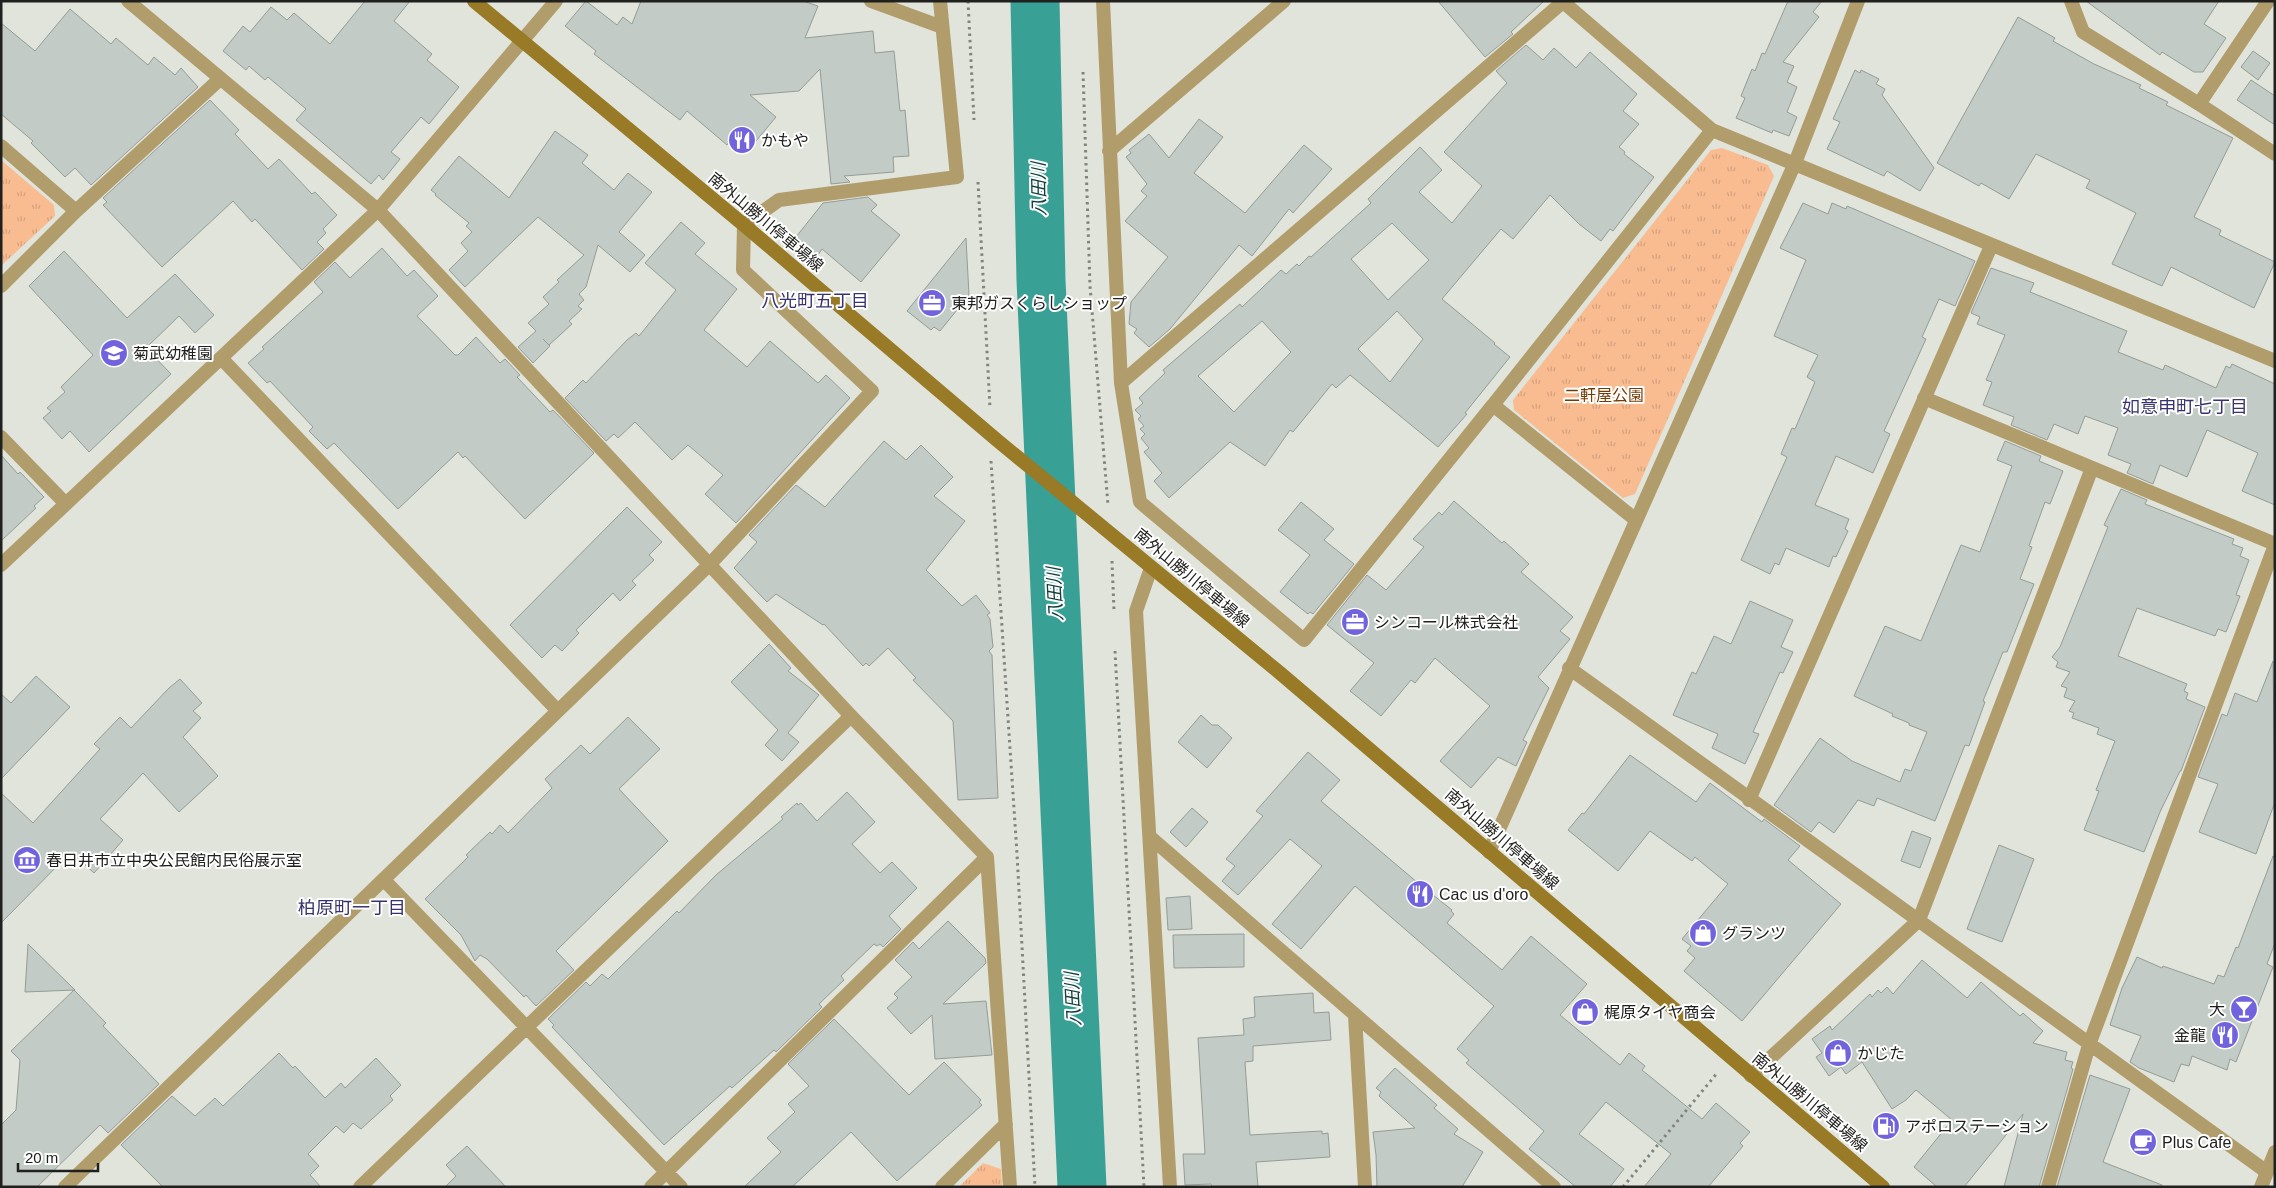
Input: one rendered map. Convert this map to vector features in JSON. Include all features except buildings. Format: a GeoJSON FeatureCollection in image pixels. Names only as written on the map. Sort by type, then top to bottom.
{"type":"FeatureCollection","features":[{"type":"Feature","properties":{"kind":"main road","name":"南外山勝川停車場線"},"geometry":{"type":"LineString","coordinates":[[474,1],[744,225],[993,438],[1280,673],[1883,1187]]}},
{"type":"Feature","properties":{"kind":"street"},"geometry":{"type":"LineString","coordinates":[[128,1],[378,210],[851,716],[987,857],[1010,1187]]}},
{"type":"Feature","properties":{"kind":"street"},"geometry":{"type":"LineString","coordinates":[[1,565],[378,210],[556,1]]}},
{"type":"Feature","properties":{"kind":"street"},"geometry":{"type":"LineString","coordinates":[[871,1],[942,27]]}},
{"type":"Feature","properties":{"kind":"street"},"geometry":{"type":"LineString","coordinates":[[65,1187],[710,564],[872,391],[743,270],[744,225],[779,200],[957,177],[940,1]]}},
{"type":"Feature","properties":{"kind":"street"},"geometry":{"type":"LineString","coordinates":[[1103,1],[1121,383],[1140,502],[1304,640],[1712,130]]}},
{"type":"Feature","properties":{"kind":"street"},"geometry":{"type":"LineString","coordinates":[[1109,151],[1284,1]]}},
{"type":"Feature","properties":{"kind":"street"},"geometry":{"type":"LineString","coordinates":[[1489,852],[1569,668],[1795,164],[1858,1]]}},
{"type":"Feature","properties":{"kind":"street"},"geometry":{"type":"LineString","coordinates":[[2071,1],[2083,32],[2275,154]]}},
{"type":"Feature","properties":{"kind":"street"},"geometry":{"type":"LineString","coordinates":[[2199,104],[2268,1]]}},
{"type":"Feature","properties":{"kind":"street"},"geometry":{"type":"LineString","coordinates":[[1121,383],[1563,2],[1712,130],[2275,361]]}},
{"type":"Feature","properties":{"kind":"street"},"geometry":{"type":"LineString","coordinates":[[1,286],[76,211],[220,78]]}},
{"type":"Feature","properties":{"kind":"street"},"geometry":{"type":"LineString","coordinates":[[1,146],[76,211]]}},
{"type":"Feature","properties":{"kind":"street"},"geometry":{"type":"LineString","coordinates":[[1749,800],[1991,246]]}},
{"type":"Feature","properties":{"kind":"street"},"geometry":{"type":"LineString","coordinates":[[221,358],[558,711]]}},
{"type":"Feature","properties":{"kind":"street"},"geometry":{"type":"LineString","coordinates":[[1924,398],[2275,544],[2089,1044],[2048,1187]]}},
{"type":"Feature","properties":{"kind":"street"},"geometry":{"type":"LineString","coordinates":[[1493,405],[1636,520]]}},
{"type":"Feature","properties":{"kind":"street"},"geometry":{"type":"LineString","coordinates":[[1,436],[66,504]]}},
{"type":"Feature","properties":{"kind":"street"},"geometry":{"type":"LineString","coordinates":[[1751,1076],[1919,920],[2092,468]]}},
{"type":"Feature","properties":{"kind":"street"},"geometry":{"type":"LineString","coordinates":[[1151,568],[1136,611],[1170,1187]]}},
{"type":"Feature","properties":{"kind":"street"},"geometry":{"type":"LineString","coordinates":[[1569,668],[1749,800],[1919,920],[2267,1172]]}},
{"type":"Feature","properties":{"kind":"street"},"geometry":{"type":"LineString","coordinates":[[360,1187],[851,716]]}},
{"type":"Feature","properties":{"kind":"street"},"geometry":{"type":"LineString","coordinates":[[1150,837],[1554,1187]]}},
{"type":"Feature","properties":{"kind":"street"},"geometry":{"type":"LineString","coordinates":[[651,1187],[987,857]]}},
{"type":"Feature","properties":{"kind":"street"},"geometry":{"type":"LineString","coordinates":[[384,880],[681,1187]]}},
{"type":"Feature","properties":{"kind":"street"},"geometry":{"type":"LineString","coordinates":[[1355,1016],[1366,1187]]}},
{"type":"Feature","properties":{"kind":"street"},"geometry":{"type":"LineString","coordinates":[[942,1187],[1006,1124]]}},
{"type":"Feature","properties":{"kind":"street"},"geometry":{"type":"LineString","coordinates":[[2261,1187],[2275,1152]]}},
{"type":"Feature","properties":{"kind":"path"},"geometry":{"type":"LineString","coordinates":[[968,1],[974,121]]}},
{"type":"Feature","properties":{"kind":"path"},"geometry":{"type":"LineString","coordinates":[[1083,70],[1090,286],[1111,533],[1114,620]]}},
{"type":"Feature","properties":{"kind":"path"},"geometry":{"type":"LineString","coordinates":[[978,181],[1035,1187]]}},
{"type":"Feature","properties":{"kind":"path"},"geometry":{"type":"LineString","coordinates":[[1115,648],[1144,1187]]}},
{"type":"Feature","properties":{"kind":"path"},"geometry":{"type":"LineString","coordinates":[[1623,1187],[1730,1058]]}},
{"type":"Feature","properties":{"kind":"green space","name":"二軒屋公園"},"geometry":{"type":"Polygon","coordinates":[[[1722,148],[1768,165],[1774,176],[1635,494],[1623,498],[1514,410],[1513,400],[1711,150],[1722,148]]]}},
{"type":"Feature","properties":{"kind":"green space"},"geometry":{"type":"Polygon","coordinates":[[[1,160],[54,205],[55,216],[1,266],[1,160]]]}},
{"type":"Feature","properties":{"kind":"green space"},"geometry":{"type":"Polygon","coordinates":[[[983,1163],[1001,1169],[1002,1187],[959,1187],[983,1163]]]}},
{"type":"Feature","properties":{"kind":"waterway","name":"八田川"},"geometry":{"type":"LineString","coordinates":[[1035,1],[1041,280],[1082,1187]]}},
{"type":"Feature","properties":{"kind":"place","name":"かもや"},"geometry":{"type":"Point","coordinates":[742,140]}},
{"type":"Feature","properties":{"kind":"place","name":"東邦ガスくらしショップ"},"geometry":{"type":"Point","coordinates":[932,303]}},
{"type":"Feature","properties":{"kind":"place","name":"菊武幼稚園"},"geometry":{"type":"Point","coordinates":[114,353]}},
{"type":"Feature","properties":{"kind":"place","name":"シンコール株式会社"},"geometry":{"type":"Point","coordinates":[1355,622]}},
{"type":"Feature","properties":{"kind":"place","name":"春日井市立中央公民館内民俗展示室"},"geometry":{"type":"Point","coordinates":[27,860]}},
{"type":"Feature","properties":{"kind":"place","name":"Cac us d'oro"},"geometry":{"type":"Point","coordinates":[1420,894]}},
{"type":"Feature","properties":{"kind":"place","name":"グランツ"},"geometry":{"type":"Point","coordinates":[1703,933]}},
{"type":"Feature","properties":{"kind":"place","name":"大"},"geometry":{"type":"Point","coordinates":[2244,1009]}},
{"type":"Feature","properties":{"kind":"place","name":"梶原タイヤ商会"},"geometry":{"type":"Point","coordinates":[1585,1012]}},
{"type":"Feature","properties":{"kind":"place","name":"金龍"},"geometry":{"type":"Point","coordinates":[2225,1035]}},
{"type":"Feature","properties":{"kind":"place","name":"かじた"},"geometry":{"type":"Point","coordinates":[1838,1053]}},
{"type":"Feature","properties":{"kind":"place","name":"アポロステーション"},"geometry":{"type":"Point","coordinates":[1886,1126]}},
{"type":"Feature","properties":{"kind":"place","name":"Plus Cafe"},"geometry":{"type":"Point","coordinates":[2143,1142]}},
{"type":"Feature","properties":{"kind":"district","name":"八光町五丁目"},"geometry":{"type":"Point","coordinates":[815,301]}},
{"type":"Feature","properties":{"kind":"district","name":"如意申町七丁目"},"geometry":{"type":"Point","coordinates":[2185,407]}},
{"type":"Feature","properties":{"kind":"district","name":"柏原町一丁目"},"geometry":{"type":"Point","coordinates":[352,908]}}]}
